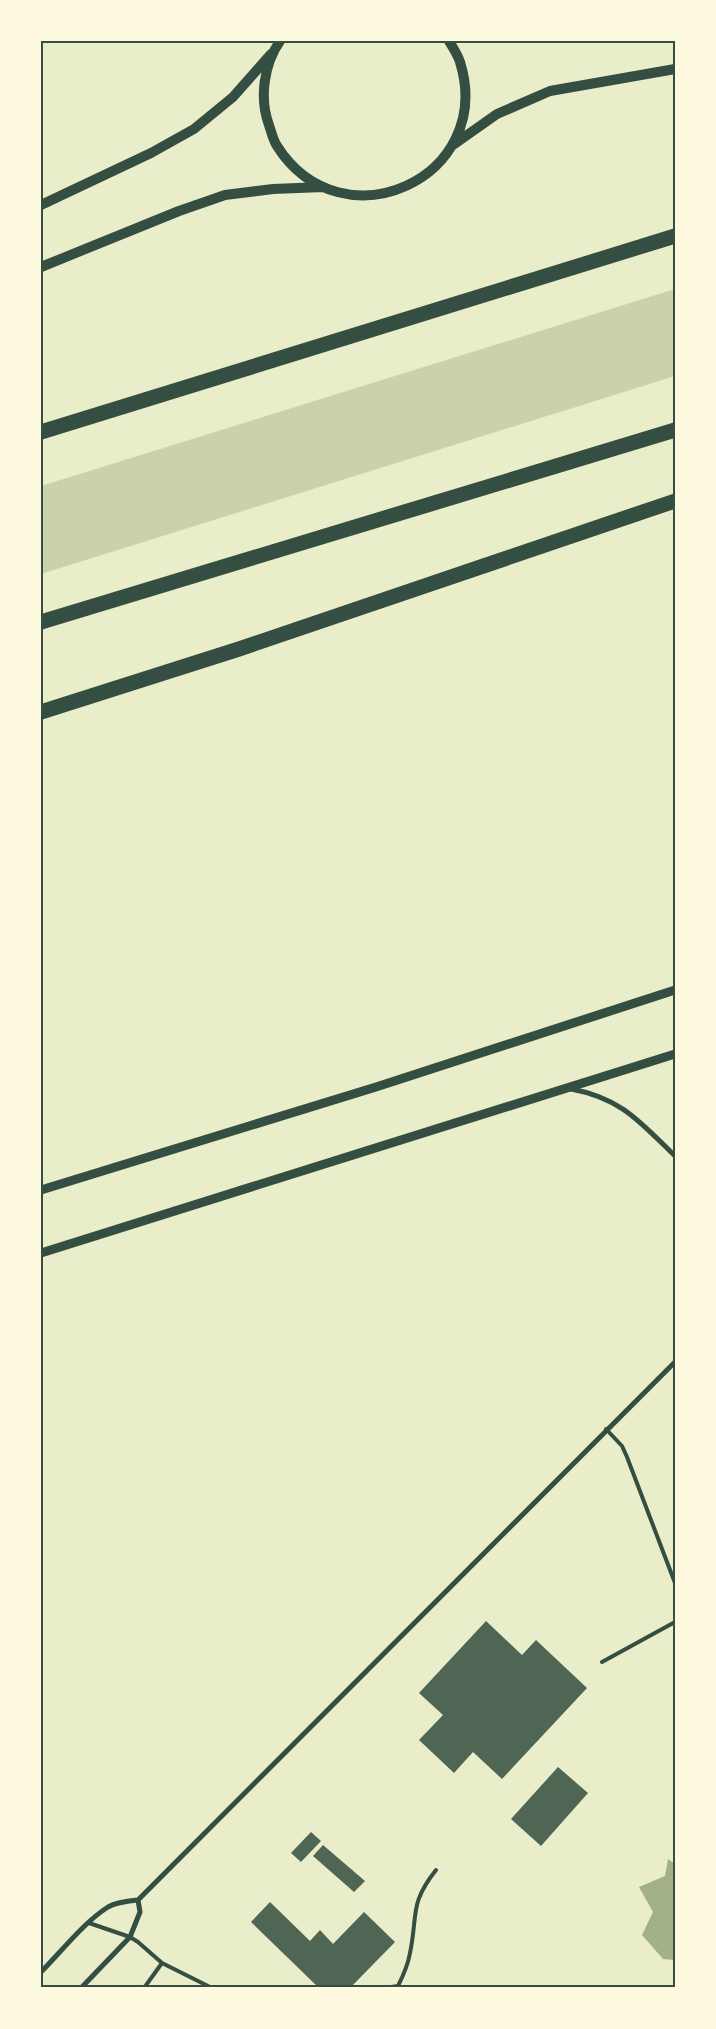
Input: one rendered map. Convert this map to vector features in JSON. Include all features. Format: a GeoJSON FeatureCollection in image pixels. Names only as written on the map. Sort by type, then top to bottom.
{"type":"FeatureCollection","features":[{"type":"Feature","properties":{"kind":"highway"},"geometry":{"type":"LineString","coordinates":[[41,432],[675,236]]}},
{"type":"Feature","properties":{"kind":"highway"},"geometry":{"type":"LineString","coordinates":[[41,622],[675,430]]}},
{"type":"Feature","properties":{"kind":"highway"},"geometry":{"type":"LineString","coordinates":[[41,712],[240,649],[675,501]]}},
{"type":"Feature","properties":{"kind":"main road"},"geometry":{"type":"LineString","coordinates":[[41,204],[151,153],[194,129],[233,97],[273,52],[280,41]]}},
{"type":"Feature","properties":{"kind":"main road"},"geometry":{"type":"LineString","coordinates":[[273,52],[264,84],[265,115],[276,145],[296,170],[323,187],[351,195],[381,194],[409,186],[434,169],[452,146],[463,119],[466,90],[460,60],[449,41]]}},
{"type":"Feature","properties":{"kind":"main road"},"geometry":{"type":"LineString","coordinates":[[452,146],[497,114],[550,91],[675,69]]}},
{"type":"Feature","properties":{"kind":"main road"},"geometry":{"type":"LineString","coordinates":[[41,267],[179,210],[225,195],[273,189],[323,187]]}},
{"type":"Feature","properties":{"kind":"street"},"geometry":{"type":"LineString","coordinates":[[41,1190],[376,1087],[675,990]]}},
{"type":"Feature","properties":{"kind":"street"},"geometry":{"type":"LineString","coordinates":[[41,1253],[675,1054]]}},
{"type":"Feature","properties":{"kind":"street"},"geometry":{"type":"LineString","coordinates":[[566,1088],[592,1092],[629,1112],[675,1156]]}},
{"type":"Feature","properties":{"kind":"street"},"geometry":{"type":"LineString","coordinates":[[41,1972],[89,1923],[109,1907],[122,1902],[138,1900],[606,1429],[675,1362]]}},
{"type":"Feature","properties":{"kind":"street"},"geometry":{"type":"LineString","coordinates":[[81,1988],[130,1937],[140,1912],[138,1900]]}},
{"type":"Feature","properties":{"kind":"lane"},"geometry":{"type":"LineString","coordinates":[[606,1429],[622,1446],[627,1457],[675,1582]]}},
{"type":"Feature","properties":{"kind":"lane"},"geometry":{"type":"LineString","coordinates":[[602,1662],[675,1622]]}},
{"type":"Feature","properties":{"kind":"lane"},"geometry":{"type":"LineString","coordinates":[[384,1988],[400,1987],[410,1954],[414,1910],[419,1895],[436,1870]]}},
{"type":"Feature","properties":{"kind":"lane"},"geometry":{"type":"LineString","coordinates":[[89,1923],[130,1937],[162,1964],[212,1988]]}},
{"type":"Feature","properties":{"kind":"lane"},"geometry":{"type":"LineString","coordinates":[[144,1988],[162,1964]]}},
{"type":"Feature","properties":{"kind":"shaded area"},"geometry":{"type":"Polygon","coordinates":[[[675,289],[675,376],[41,574],[41,486],[675,289]]]}},
{"type":"Feature","properties":{"kind":"shaded area"},"geometry":{"type":"Polygon","coordinates":[[[668,1859],[675,1864],[675,1960],[663,1959],[642,1935],[653,1912],[639,1887],[665,1876],[668,1859]]]}},
{"type":"Feature","properties":{"kind":"building"},"geometry":{"type":"Polygon","coordinates":[[[486,1621],[522,1655],[536,1640],[587,1688],[502,1779],[473,1752],[454,1773],[419,1740],[443,1715],[419,1693],[486,1621]]]}},
{"type":"Feature","properties":{"kind":"building"},"geometry":{"type":"Polygon","coordinates":[[[558,1767],[588,1793],[541,1846],[511,1819],[558,1767]]]}},
{"type":"Feature","properties":{"kind":"building"},"geometry":{"type":"Polygon","coordinates":[[[311,1832],[321,1841],[301,1862],[291,1853],[311,1832]]]}},
{"type":"Feature","properties":{"kind":"building"},"geometry":{"type":"Polygon","coordinates":[[[323,1845],[365,1881],[354,1892],[313,1856],[323,1845]]]}},
{"type":"Feature","properties":{"kind":"building"},"geometry":{"type":"Polygon","coordinates":[[[270,1902],[310,1941],[320,1930],[333,1944],[364,1912],[395,1942],[350,1988],[319,1988],[251,1922],[270,1902]]]}}]}
